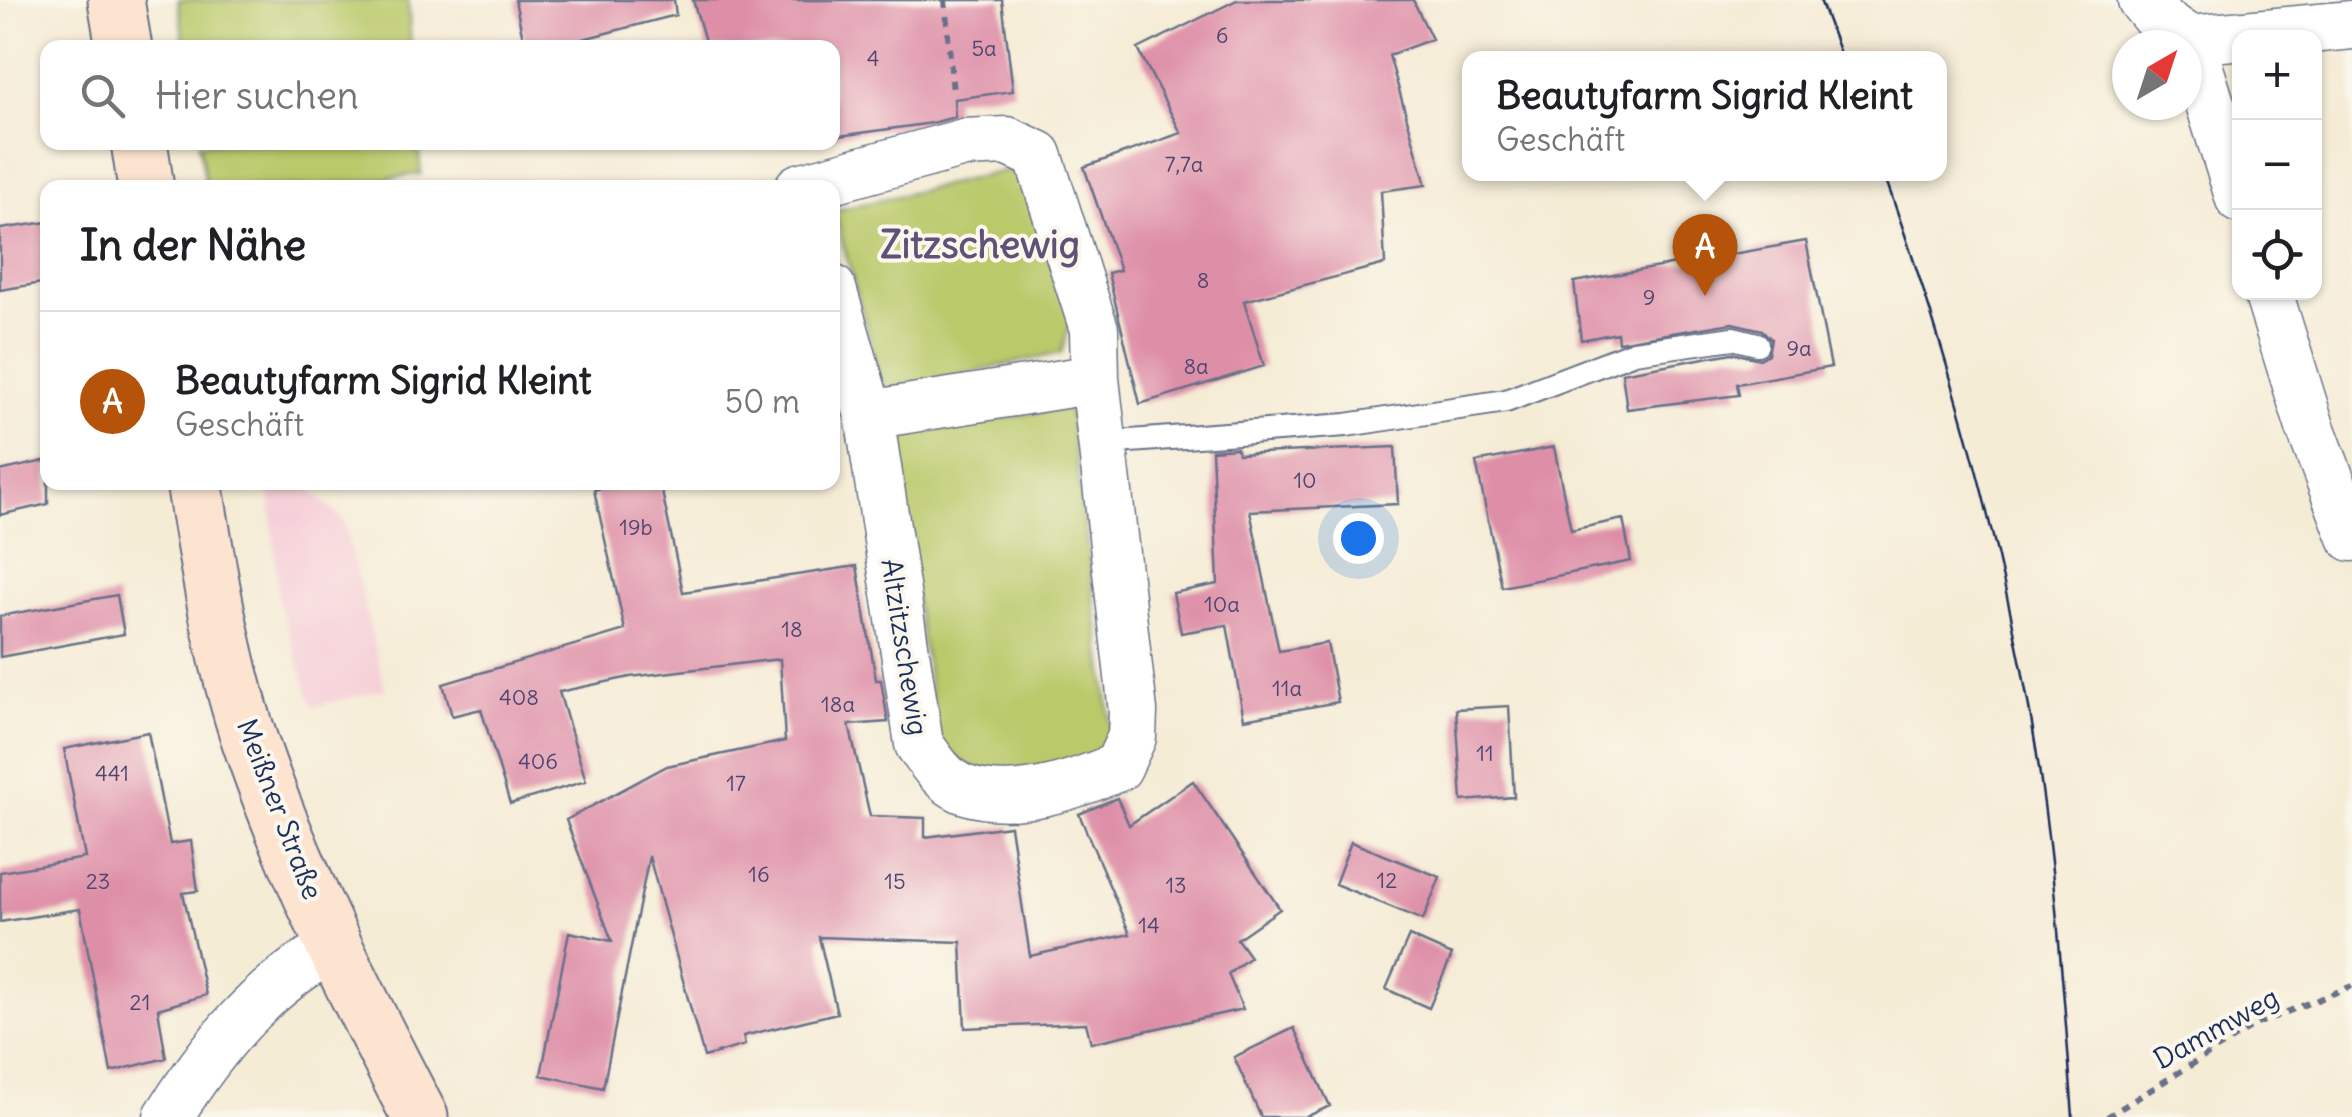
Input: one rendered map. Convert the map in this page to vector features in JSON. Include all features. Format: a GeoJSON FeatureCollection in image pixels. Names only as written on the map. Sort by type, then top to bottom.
{"type":"FeatureCollection","features":[{"type":"Feature","properties":{"kind":"main road"},"geometry":{"type":"LineString","coordinates":[[116,0],[123,40]]}},
{"type":"Feature","properties":{"kind":"main road"},"geometry":{"type":"LineString","coordinates":[[140,150],[145,180]]}},
{"type":"Feature","properties":{"kind":"main road","name":"Meißner Straße"},"geometry":{"type":"LineString","coordinates":[[195,490],[214,600],[252,746],[288,844],[334,946],[420,1117]]}},
{"type":"Feature","properties":{"kind":"street"},"geometry":{"type":"LineString","coordinates":[[2142,0],[2155,16],[2175,30]]}},
{"type":"Feature","properties":{"kind":"street"},"geometry":{"type":"LineString","coordinates":[[2202,39],[2352,25]]}},
{"type":"Feature","properties":{"kind":"street"},"geometry":{"type":"LineString","coordinates":[[2202,78],[2232,174]]}},
{"type":"Feature","properties":{"kind":"street","name":"Altzitzschewig"},"geometry":{"type":"LineString","coordinates":[[827,180],[964,143],[1007,141],[1038,155],[1094,329],[1095,379],[1133,711],[1132,738],[1118,767],[1061,790],[992,793],[961,788],[938,770],[919,744],[869,415],[840,317]]}},
{"type":"Feature","properties":{"kind":"street"},"geometry":{"type":"LineString","coordinates":[[2271,300],[2310,426],[2352,537]]}},
{"type":"Feature","properties":{"kind":"street"},"geometry":{"type":"LineString","coordinates":[[869,415],[1095,379]]}},
{"type":"Feature","properties":{"kind":"street"},"geometry":{"type":"LineString","coordinates":[[168,1117],[212,1048],[281,979],[334,946]]}},
{"type":"Feature","properties":{"kind":"lane"},"geometry":{"type":"LineString","coordinates":[[1103,443],[1346,425],[1506,400],[1634,352],[1732,338],[1757,344]]}},
{"type":"Feature","properties":{"kind":"path"},"geometry":{"type":"LineString","coordinates":[[945,0],[954,100],[964,143]]}},
{"type":"Feature","properties":{"kind":"path","name":"Dammweg"},"geometry":{"type":"LineString","coordinates":[[2107,1117],[2257,1024],[2352,986]]}},
{"type":"Feature","properties":{"kind":"shaded area"},"geometry":{"type":"Polygon","coordinates":[[[270,490],[311,490],[344,521],[385,689],[313,707],[279,603],[270,490]]]}},
{"type":"Feature","properties":{"kind":"green space"},"geometry":{"type":"Polygon","coordinates":[[[178,0],[408,0],[411,40],[184,40],[178,0]]]}},
{"type":"Feature","properties":{"kind":"green space"},"geometry":{"type":"Polygon","coordinates":[[[200,150],[419,150],[421,174],[371,180],[205,180],[200,150]]]}},
{"type":"Feature","properties":{"kind":"green space"},"geometry":{"type":"Polygon","coordinates":[[[1008,170],[1029,183],[1073,316],[1061,353],[884,391],[840,233],[840,210],[1008,170]]]}},
{"type":"Feature","properties":{"kind":"green space"},"geometry":{"type":"Polygon","coordinates":[[[1069,407],[1112,734],[1094,764],[1026,778],[975,772],[939,742],[891,452],[904,435],[1069,407]]]}},
{"type":"Feature","properties":{"kind":"building"},"geometry":{"type":"Polygon","coordinates":[[[515,0],[674,0],[676,15],[583,40],[523,40],[515,0]]]}},
{"type":"Feature","properties":{"kind":"building"},"geometry":{"type":"Polygon","coordinates":[[[693,0],[1002,0],[1013,91],[954,99],[955,117],[932,123],[840,136],[840,40],[705,40],[693,0]]]}},
{"type":"Feature","properties":{"kind":"building"},"geometry":{"type":"Polygon","coordinates":[[[1237,0],[1413,0],[1432,39],[1389,55],[1426,185],[1381,191],[1385,264],[1244,301],[1264,366],[1140,404],[1108,273],[1120,270],[1084,167],[1181,133],[1138,49],[1237,0]]]}},
{"type":"Feature","properties":{"kind":"building"},"geometry":{"type":"Polygon","coordinates":[[[40,223],[40,283],[0,290],[0,229],[40,223]]]}},
{"type":"Feature","properties":{"kind":"building"},"geometry":{"type":"Polygon","coordinates":[[[1806,241],[1831,367],[1737,384],[1739,395],[1627,409],[1622,373],[1732,353],[1760,359],[1768,354],[1771,339],[1762,330],[1732,323],[1618,342],[1617,333],[1581,340],[1574,282],[1806,241]]]}},
{"type":"Feature","properties":{"kind":"building"},"geometry":{"type":"Polygon","coordinates":[[[1395,447],[1398,504],[1250,511],[1279,651],[1327,643],[1338,702],[1244,719],[1227,625],[1181,633],[1173,593],[1218,584],[1212,450],[1237,448],[1238,454],[1395,447]]]}},
{"type":"Feature","properties":{"kind":"building"},"geometry":{"type":"Polygon","coordinates":[[[1554,447],[1571,530],[1623,519],[1631,561],[1502,587],[1476,462],[1554,447]]]}},
{"type":"Feature","properties":{"kind":"building"},"geometry":{"type":"Polygon","coordinates":[[[40,462],[40,490],[48,490],[48,504],[0,515],[0,471],[40,462]]]}},
{"type":"Feature","properties":{"kind":"building"},"geometry":{"type":"Polygon","coordinates":[[[594,490],[662,490],[683,592],[857,566],[876,680],[881,680],[888,722],[849,725],[870,816],[925,818],[925,837],[1010,826],[1030,956],[1130,934],[1079,814],[1117,798],[1129,825],[1193,781],[1280,909],[1237,939],[1250,957],[1228,974],[1243,1009],[1091,1043],[1086,1023],[965,1028],[961,942],[819,937],[837,1013],[743,1036],[745,1045],[704,1057],[649,856],[603,1088],[541,1075],[569,932],[612,941],[566,820],[667,766],[785,741],[780,659],[630,677],[559,692],[586,781],[510,804],[481,709],[452,716],[443,684],[625,630],[594,490]]]}},
{"type":"Feature","properties":{"kind":"building"},"geometry":{"type":"Polygon","coordinates":[[[117,595],[124,634],[0,657],[0,616],[117,595]]]}},
{"type":"Feature","properties":{"kind":"building"},"geometry":{"type":"Polygon","coordinates":[[[1509,706],[1514,797],[1462,801],[1456,709],[1509,706]]]}},
{"type":"Feature","properties":{"kind":"building"},"geometry":{"type":"Polygon","coordinates":[[[148,732],[170,844],[191,841],[198,891],[183,893],[206,995],[158,1009],[166,1058],[111,1072],[80,909],[0,922],[0,872],[85,858],[64,749],[148,732]]]}},
{"type":"Feature","properties":{"kind":"building"},"geometry":{"type":"Polygon","coordinates":[[[1351,842],[1440,877],[1423,920],[1335,884],[1351,842]]]}},
{"type":"Feature","properties":{"kind":"building"},"geometry":{"type":"Polygon","coordinates":[[[1409,936],[1452,955],[1429,1008],[1386,989],[1409,936]]]}},
{"type":"Feature","properties":{"kind":"building"},"geometry":{"type":"Polygon","coordinates":[[[1294,1028],[1330,1106],[1306,1117],[1261,1117],[1234,1057],[1294,1028]]]}},
{"type":"Feature","properties":{"kind":"tram line"},"geometry":{"type":"LineString","coordinates":[[1820,0],[1839,51]]}},
{"type":"Feature","properties":{"kind":"tram line"},"geometry":{"type":"LineString","coordinates":[[1886,181],[1970,446],[2019,654],[2052,871],[2073,1117]]}},
{"type":"Feature","properties":{"kind":"place","name":"Beautyfarm Sigrid Kleint"},"geometry":{"type":"Point","coordinates":[1705,296]}},
{"type":"Feature","properties":{"kind":"district","name":"Zitzschewig"},"geometry":{"type":"Point","coordinates":[980,244]}}]}
